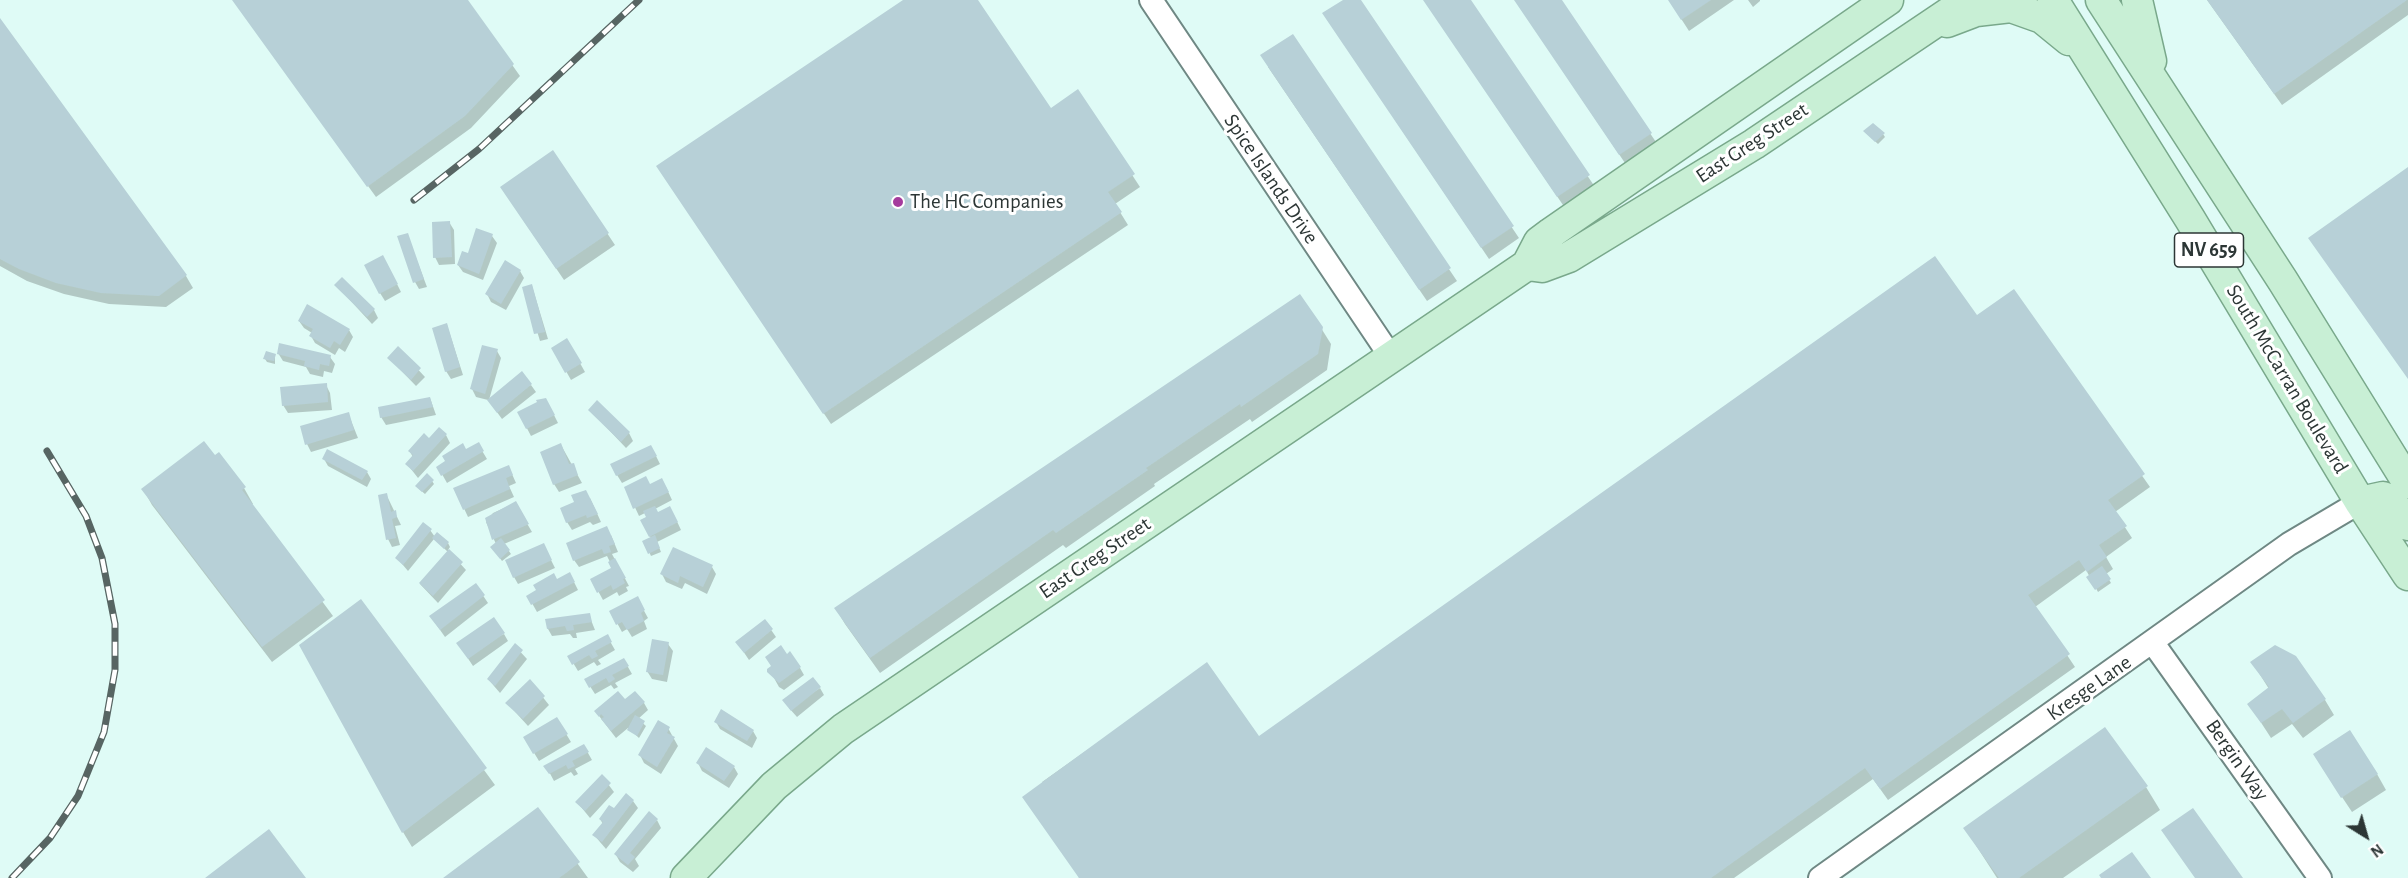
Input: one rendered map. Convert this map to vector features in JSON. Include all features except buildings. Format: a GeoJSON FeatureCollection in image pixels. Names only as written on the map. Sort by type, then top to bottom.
{"type":"FeatureCollection","features":[{"type":"Feature","properties":{"kind":"main road","name":"East Greg Street"},"geometry":{"type":"LineString","coordinates":[[686,878],[774,786],[843,729],[1527,266],[1532,252],[1551,233],[1888,0]]}},
{"type":"Feature","properties":{"kind":"main road","name":"East Greg Street"},"geometry":{"type":"LineString","coordinates":[[1527,266],[1542,267],[1555,264],[1625,222],[1754,144],[1968,0]]}},
{"type":"Feature","properties":{"kind":"main road","name":"South McCarran Boulevard"},"geometry":{"type":"LineString","coordinates":[[2053,0],[2190,219],[2360,502],[2408,575]]}},
{"type":"Feature","properties":{"kind":"main road","name":"NV 659"},"geometry":{"type":"LineString","coordinates":[[2101,0],[2283,281],[2408,483]]}},
{"type":"Feature","properties":{"kind":"main road"},"geometry":{"type":"LineString","coordinates":[[2137,0],[2157,87]]}},
{"type":"Feature","properties":{"kind":"main road"},"geometry":{"type":"LineString","coordinates":[[1924,29],[1976,11],[2011,7],[2026,10],[2049,22],[2093,63]]}},
{"type":"Feature","properties":{"kind":"main road"},"geometry":{"type":"LineString","coordinates":[[1625,222],[1662,182],[1720,139],[1728,125],[1725,114]]}},
{"type":"Feature","properties":{"kind":"main road"},"geometry":{"type":"LineString","coordinates":[[2360,502],[2383,496],[2391,501],[2408,525]]}},
{"type":"Feature","properties":{"kind":"street","name":"Spice Islands Drive"},"geometry":{"type":"LineString","coordinates":[[1151,0],[1391,357]]}},
{"type":"Feature","properties":{"kind":"street","name":"Kresge Lane"},"geometry":{"type":"LineString","coordinates":[[1820,878],[2289,544],[2360,502]]}},
{"type":"Feature","properties":{"kind":"street","name":"Bergin Way"},"geometry":{"type":"LineString","coordinates":[[2153,643],[2320,878]]}},
{"type":"Feature","properties":{"kind":"railway"},"geometry":{"type":"LineString","coordinates":[[414,200],[479,149],[639,0]]}},
{"type":"Feature","properties":{"kind":"railway"},"geometry":{"type":"LineString","coordinates":[[12,878],[50,838],[78,796],[104,732],[115,670],[115,624],[102,558],[86,516],[47,451]]}},
{"type":"Feature","properties":{"kind":"place","name":"The HC Companies"},"geometry":{"type":"Point","coordinates":[898,202]}}]}
